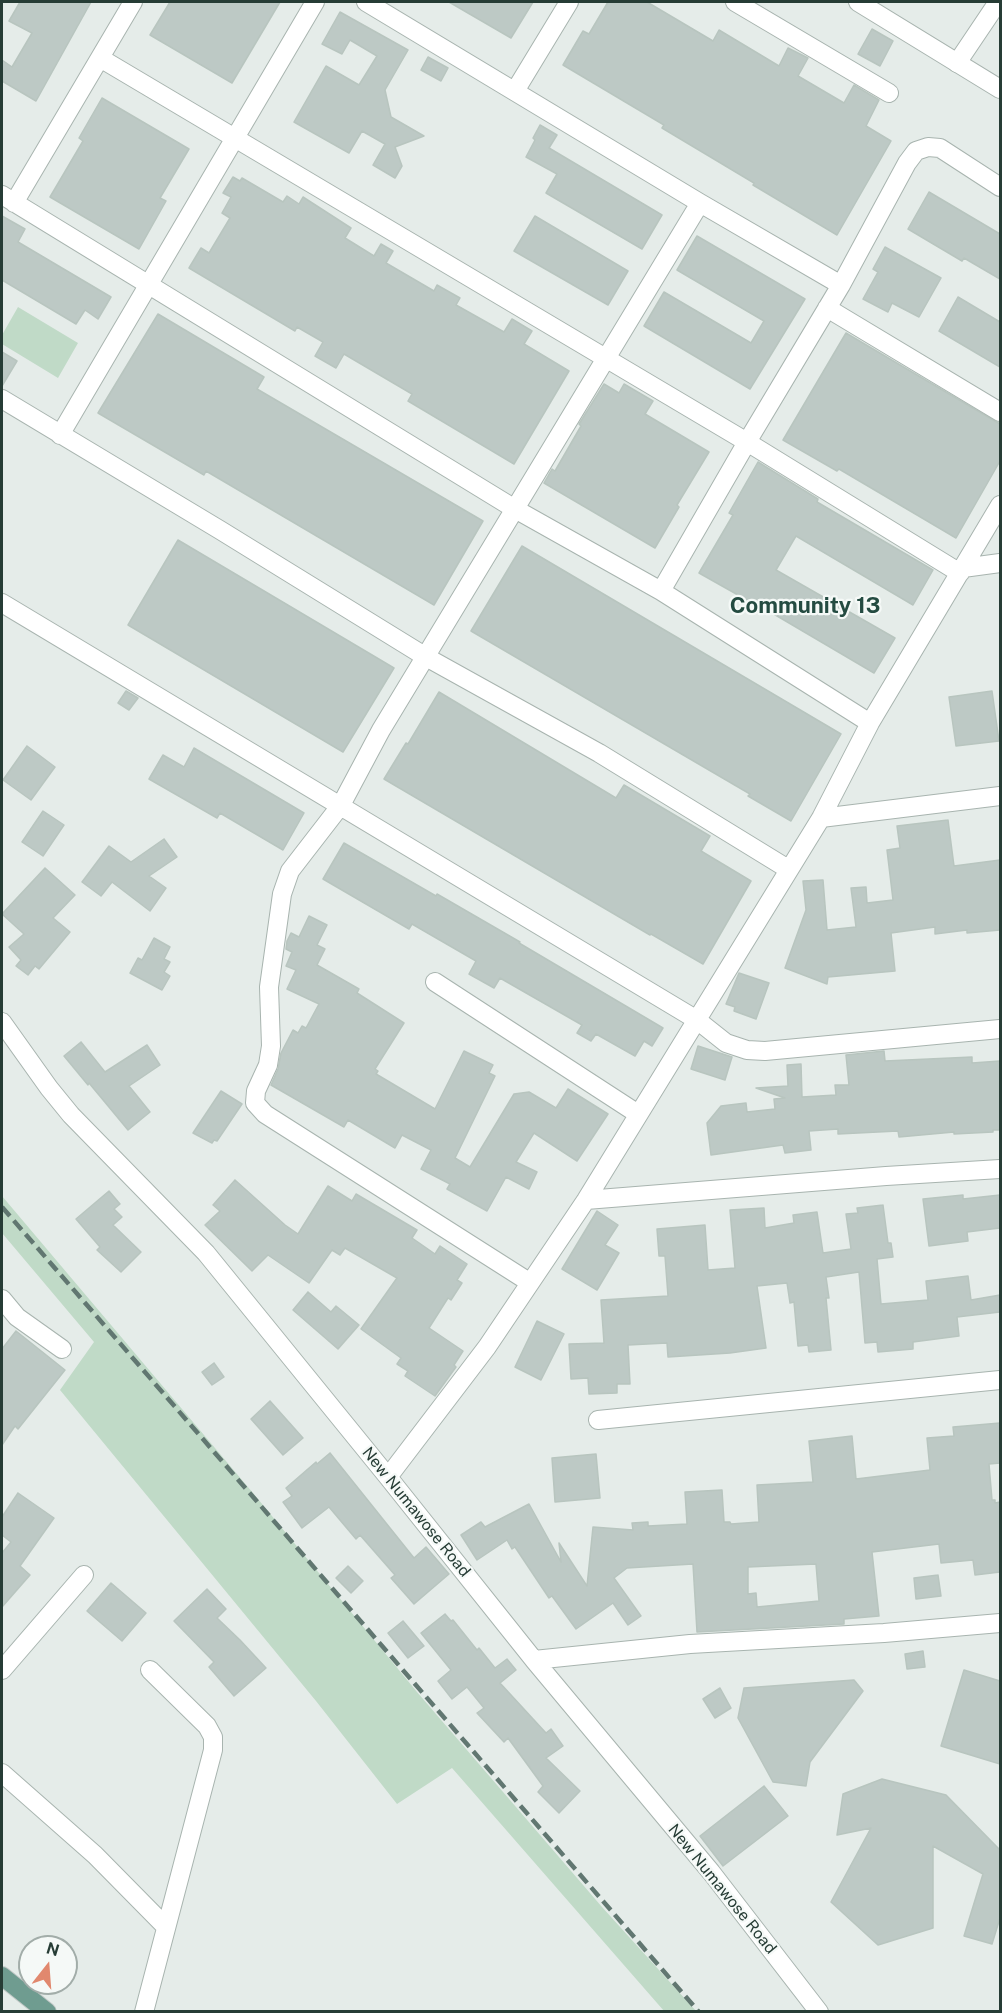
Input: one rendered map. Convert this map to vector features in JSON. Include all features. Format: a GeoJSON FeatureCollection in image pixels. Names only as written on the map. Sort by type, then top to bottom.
{"type":"FeatureCollection","features":[{"type":"Feature","properties":{"kind":"main road"},"geometry":{"type":"LineString","coordinates":[[2,1976],[47,2012]]}},
{"type":"Feature","properties":{"kind":"street"},"geometry":{"type":"LineString","coordinates":[[134,2],[8,199],[515,509],[662,591],[870,723]]}},
{"type":"Feature","properties":{"kind":"street"},"geometry":{"type":"LineString","coordinates":[[60,435],[315,2]]}},
{"type":"Feature","properties":{"kind":"street"},"geometry":{"type":"LineString","coordinates":[[366,2],[841,285]]}},
{"type":"Feature","properties":{"kind":"street"},"geometry":{"type":"LineString","coordinates":[[515,91],[569,2]]}},
{"type":"Feature","properties":{"kind":"street"},"geometry":{"type":"LineString","coordinates":[[735,2],[889,93]]}},
{"type":"Feature","properties":{"kind":"street"},"geometry":{"type":"LineString","coordinates":[[858,2],[1000,89]]}},
{"type":"Feature","properties":{"kind":"street"},"geometry":{"type":"LineString","coordinates":[[957,63],[998,2]]}},
{"type":"Feature","properties":{"kind":"street"},"geometry":{"type":"LineString","coordinates":[[100,57],[961,571],[1000,563]]}},
{"type":"Feature","properties":{"kind":"street"},"geometry":{"type":"LineString","coordinates":[[662,591],[747,442],[841,285],[907,163],[916,151],[928,147],[940,148],[1000,187]]}},
{"type":"Feature","properties":{"kind":"street"},"geometry":{"type":"LineString","coordinates":[[529,1282],[265,1114],[255,1103],[256,1091],[268,1065],[271,1046],[269,987],[282,894],[290,872],[340,805],[381,730],[700,203]]}},
{"type":"Feature","properties":{"kind":"street"},"geometry":{"type":"LineString","coordinates":[[827,309],[1000,412]]}},
{"type":"Feature","properties":{"kind":"street"},"geometry":{"type":"LineString","coordinates":[[2,399],[426,657],[599,753],[788,869]]}},
{"type":"Feature","properties":{"kind":"street"},"geometry":{"type":"LineString","coordinates":[[388,1477],[487,1347],[586,1200],[820,818],[870,723],[1000,505]]}},
{"type":"Feature","properties":{"kind":"street"},"geometry":{"type":"LineString","coordinates":[[2,603],[697,1020],[726,1042],[747,1050],[765,1051],[1000,1029]]}},
{"type":"Feature","properties":{"kind":"street"},"geometry":{"type":"LineString","coordinates":[[820,818],[1000,796]]}},
{"type":"Feature","properties":{"kind":"street"},"geometry":{"type":"LineString","coordinates":[[435,982],[638,1114]]}},
{"type":"Feature","properties":{"kind":"street","name":"New Numawose Road"},"geometry":{"type":"LineString","coordinates":[[2,1022],[71,1115],[206,1253],[534,1660],[711,1872],[819,2012]]}},
{"type":"Feature","properties":{"kind":"street"},"geometry":{"type":"LineString","coordinates":[[586,1200],[1000,1169]]}},
{"type":"Feature","properties":{"kind":"street"},"geometry":{"type":"LineString","coordinates":[[2,1299],[17,1317],[62,1349]]}},
{"type":"Feature","properties":{"kind":"street"},"geometry":{"type":"LineString","coordinates":[[598,1420],[1000,1380]]}},
{"type":"Feature","properties":{"kind":"street"},"geometry":{"type":"LineString","coordinates":[[2,1671],[84,1575]]}},
{"type":"Feature","properties":{"kind":"street"},"geometry":{"type":"LineString","coordinates":[[534,1660],[690,1644],[884,1633],[1000,1623]]}},
{"type":"Feature","properties":{"kind":"street"},"geometry":{"type":"LineString","coordinates":[[144,2012],[213,1750],[213,1737],[207,1726],[150,1670]]}},
{"type":"Feature","properties":{"kind":"street"},"geometry":{"type":"LineString","coordinates":[[2,1773],[95,1854],[166,1928]]}},
{"type":"Feature","properties":{"kind":"green space"},"geometry":{"type":"Polygon","coordinates":[[[18,307],[78,343],[58,378],[2,344],[2,335],[18,307]]]}},
{"type":"Feature","properties":{"kind":"green space"},"geometry":{"type":"Polygon","coordinates":[[[2,1196],[253,1493],[417,1692],[602,1907],[696,2011],[664,2011],[452,1768],[397,1804],[316,1701],[60,1390],[94,1342],[2,1233],[2,1196]]]}},
{"type":"Feature","properties":{"kind":"building"},"geometry":{"type":"Polygon","coordinates":[[[20,2],[91,2],[36,101],[2,81],[2,60],[12,67],[32,33],[9,21],[20,2]]]}},
{"type":"Feature","properties":{"kind":"building"},"geometry":{"type":"Polygon","coordinates":[[[170,2],[280,2],[232,83],[150,35],[170,2]]]}},
{"type":"Feature","properties":{"kind":"building"},"geometry":{"type":"Polygon","coordinates":[[[449,2],[533,2],[511,38],[449,2]]]}},
{"type":"Feature","properties":{"kind":"building"},"geometry":{"type":"Polygon","coordinates":[[[608,2],[647,2],[713,41],[719,30],[779,66],[788,48],[808,58],[798,76],[844,103],[854,85],[879,100],[866,126],[891,141],[837,235],[662,128],[664,125],[563,65],[583,31],[589,34],[608,2]]]}},
{"type":"Feature","properties":{"kind":"building"},"geometry":{"type":"Polygon","coordinates":[[[340,12],[408,50],[385,90],[391,117],[424,136],[395,147],[402,166],[395,178],[373,165],[385,144],[362,131],[349,153],[294,122],[326,66],[359,85],[377,56],[350,40],[342,54],[322,44],[340,12]]]}},
{"type":"Feature","properties":{"kind":"building"},"geometry":{"type":"Polygon","coordinates":[[[872,29],[893,41],[880,66],[858,54],[872,29]]]}},
{"type":"Feature","properties":{"kind":"building"},"geometry":{"type":"Polygon","coordinates":[[[428,57],[448,68],[441,81],[421,70],[428,57]]]}},
{"type":"Feature","properties":{"kind":"building"},"geometry":{"type":"Polygon","coordinates":[[[102,98],[189,149],[160,198],[166,201],[139,249],[50,197],[83,141],[79,138],[102,98]]]}},
{"type":"Feature","properties":{"kind":"building"},"geometry":{"type":"Polygon","coordinates":[[[540,125],[557,135],[549,148],[662,215],[642,249],[546,193],[557,174],[526,157],[540,125]]]}},
{"type":"Feature","properties":{"kind":"building"},"geometry":{"type":"Polygon","coordinates":[[[233,177],[240,181],[242,178],[283,202],[287,196],[299,204],[303,197],[351,228],[345,238],[374,256],[381,244],[393,251],[386,263],[434,291],[437,285],[460,298],[456,305],[504,332],[512,319],[532,331],[524,344],[569,371],[514,464],[408,401],[412,394],[344,354],[336,368],[315,356],[323,342],[297,327],[295,331],[189,268],[201,248],[209,253],[230,218],[222,213],[231,197],[223,193],[233,177]]]}},
{"type":"Feature","properties":{"kind":"building"},"geometry":{"type":"Polygon","coordinates":[[[929,192],[1000,234],[1000,279],[964,258],[962,261],[908,229],[929,192]]]}},
{"type":"Feature","properties":{"kind":"building"},"geometry":{"type":"Polygon","coordinates":[[[2,216],[25,229],[18,242],[111,297],[98,319],[85,310],[76,324],[2,280],[2,216]]]}},
{"type":"Feature","properties":{"kind":"building"},"geometry":{"type":"Polygon","coordinates":[[[535,216],[628,271],[608,305],[514,251],[535,216]]]}},
{"type":"Feature","properties":{"kind":"building"},"geometry":{"type":"Polygon","coordinates":[[[697,236],[805,299],[750,389],[644,326],[664,292],[751,343],[764,321],[677,270],[697,236]]]}},
{"type":"Feature","properties":{"kind":"building"},"geometry":{"type":"Polygon","coordinates":[[[885,247],[941,278],[919,317],[892,303],[888,312],[863,299],[878,272],[873,269],[885,247]]]}},
{"type":"Feature","properties":{"kind":"building"},"geometry":{"type":"Polygon","coordinates":[[[958,297],[1000,322],[1000,367],[939,331],[958,297]]]}},
{"type":"Feature","properties":{"kind":"building"},"geometry":{"type":"Polygon","coordinates":[[[158,314],[264,377],[257,389],[483,521],[434,605],[206,471],[204,475],[98,413],[158,314]]]}},
{"type":"Feature","properties":{"kind":"building"},"geometry":{"type":"Polygon","coordinates":[[[846,333],[1000,424],[1000,461],[956,538],[839,469],[837,471],[783,440],[846,333]]]}},
{"type":"Feature","properties":{"kind":"building"},"geometry":{"type":"Polygon","coordinates":[[[2,352],[17,361],[2,386],[2,352]]]}},
{"type":"Feature","properties":{"kind":"building"},"geometry":{"type":"Polygon","coordinates":[[[604,384],[619,393],[624,384],[653,401],[645,414],[709,452],[677,505],[679,507],[655,548],[544,483],[552,469],[555,471],[581,426],[579,424],[604,384]]]}},
{"type":"Feature","properties":{"kind":"building"},"geometry":{"type":"Polygon","coordinates":[[[758,462],[818,499],[817,502],[933,570],[913,605],[796,536],[776,570],[895,638],[874,673],[699,573],[733,515],[729,513],[758,462]]]}},
{"type":"Feature","properties":{"kind":"building"},"geometry":{"type":"Polygon","coordinates":[[[178,540],[394,668],[343,752],[128,625],[178,540]]]}},
{"type":"Feature","properties":{"kind":"building"},"geometry":{"type":"Polygon","coordinates":[[[522,546],[841,734],[791,821],[748,796],[750,794],[471,631],[522,546]]]}},
{"type":"Feature","properties":{"kind":"building"},"geometry":{"type":"Polygon","coordinates":[[[126,691],[138,698],[129,710],[118,703],[126,691]]]}},
{"type":"Feature","properties":{"kind":"building"},"geometry":{"type":"Polygon","coordinates":[[[992,691],[999,741],[956,746],[949,697],[992,691]]]}},
{"type":"Feature","properties":{"kind":"building"},"geometry":{"type":"Polygon","coordinates":[[[439,692],[616,798],[624,785],[710,836],[701,851],[751,881],[703,964],[384,779],[439,692]]]}},
{"type":"Feature","properties":{"kind":"building"},"geometry":{"type":"Polygon","coordinates":[[[27,746],[55,767],[31,800],[3,780],[27,746]]]}},
{"type":"Feature","properties":{"kind":"building"},"geometry":{"type":"Polygon","coordinates":[[[194,748],[304,813],[283,850],[220,813],[217,818],[149,779],[163,755],[184,767],[194,748]]]}},
{"type":"Feature","properties":{"kind":"building"},"geometry":{"type":"Polygon","coordinates":[[[43,811],[64,825],[43,856],[22,842],[43,811]]]}},
{"type":"Feature","properties":{"kind":"building"},"geometry":{"type":"Polygon","coordinates":[[[948,820],[954,866],[1000,860],[1000,930],[967,933],[967,930],[935,934],[935,927],[891,933],[895,971],[828,977],[827,984],[785,968],[806,910],[803,881],[823,880],[827,930],[856,927],[851,888],[866,887],[867,903],[893,900],[887,850],[900,848],[897,826],[948,820]]]}},
{"type":"Feature","properties":{"kind":"building"},"geometry":{"type":"Polygon","coordinates":[[[164,839],[177,857],[149,876],[166,888],[150,911],[112,882],[101,896],[82,882],[109,846],[131,862],[164,839]]]}},
{"type":"Feature","properties":{"kind":"building"},"geometry":{"type":"Polygon","coordinates":[[[344,843],[520,942],[663,1028],[652,1046],[644,1041],[635,1056],[596,1034],[591,1041],[577,1033],[582,1025],[500,978],[494,988],[469,974],[476,961],[412,924],[409,929],[323,879],[344,843]]]}},
{"type":"Feature","properties":{"kind":"building"},"geometry":{"type":"Polygon","coordinates":[[[45,868],[75,895],[53,918],[70,932],[39,969],[35,966],[28,975],[16,966],[21,960],[9,947],[24,934],[2,914],[45,868]]]}},
{"type":"Feature","properties":{"kind":"building"},"geometry":{"type":"Polygon","coordinates":[[[309,916],[327,925],[317,945],[325,949],[317,965],[359,989],[357,993],[404,1023],[375,1069],[378,1071],[376,1074],[435,1109],[464,1051],[493,1065],[489,1073],[495,1076],[455,1158],[470,1167],[514,1094],[529,1092],[556,1108],[568,1089],[608,1114],[577,1161],[534,1133],[516,1162],[537,1172],[529,1189],[506,1177],[487,1211],[447,1189],[450,1184],[421,1169],[431,1150],[402,1135],[395,1148],[348,1120],[344,1127],[271,1085],[278,1069],[281,1053],[293,1030],[298,1033],[302,1026],[306,1028],[319,1004],[287,989],[296,970],[286,966],[292,952],[286,949],[287,941],[291,933],[299,937],[309,916]]]}},
{"type":"Feature","properties":{"kind":"building"},"geometry":{"type":"Polygon","coordinates":[[[154,938],[170,947],[164,959],[170,962],[164,972],[170,976],[162,990],[130,973],[138,958],[142,960],[154,938]]]}},
{"type":"Feature","properties":{"kind":"building"},"geometry":{"type":"Polygon","coordinates":[[[739,973],[769,983],[756,1019],[734,1011],[735,1007],[726,1004],[739,973]]]}},
{"type":"Feature","properties":{"kind":"building"},"geometry":{"type":"Polygon","coordinates":[[[81,1042],[105,1072],[147,1045],[160,1065],[129,1086],[150,1112],[128,1130],[64,1056],[81,1042]]]}},
{"type":"Feature","properties":{"kind":"building"},"geometry":{"type":"Polygon","coordinates":[[[698,1046],[732,1057],[725,1080],[691,1069],[698,1046]]]}},
{"type":"Feature","properties":{"kind":"building"},"geometry":{"type":"Polygon","coordinates":[[[884,1051],[885,1061],[972,1057],[972,1063],[1000,1061],[1000,1130],[899,1137],[898,1131],[838,1134],[838,1129],[809,1131],[811,1150],[785,1153],[783,1145],[711,1155],[707,1123],[721,1106],[746,1103],[747,1112],[775,1109],[774,1099],[785,1098],[756,1088],[788,1086],[787,1065],[801,1064],[802,1097],[836,1095],[835,1085],[849,1085],[846,1055],[884,1051]]]}},
{"type":"Feature","properties":{"kind":"building"},"geometry":{"type":"Polygon","coordinates":[[[221,1091],[242,1104],[217,1141],[214,1140],[212,1143],[193,1133],[221,1091]]]}},
{"type":"Feature","properties":{"kind":"building"},"geometry":{"type":"Polygon","coordinates":[[[235,1180],[298,1234],[328,1186],[352,1201],[356,1194],[417,1230],[412,1238],[435,1254],[440,1246],[467,1264],[457,1280],[462,1283],[451,1300],[448,1298],[429,1328],[463,1351],[454,1365],[456,1367],[435,1396],[405,1376],[408,1371],[397,1364],[401,1358],[361,1329],[397,1278],[345,1248],[340,1255],[332,1250],[309,1283],[268,1255],[252,1271],[205,1225],[220,1211],[213,1205],[235,1180]]]}},
{"type":"Feature","properties":{"kind":"building"},"geometry":{"type":"Polygon","coordinates":[[[109,1191],[120,1204],[114,1209],[122,1217],[113,1225],[141,1252],[121,1272],[97,1250],[100,1247],[76,1219],[109,1191]]]}},
{"type":"Feature","properties":{"kind":"building"},"geometry":{"type":"Polygon","coordinates":[[[963,1195],[963,1199],[1000,1195],[1000,1228],[967,1232],[968,1241],[929,1246],[923,1199],[963,1195]]]}},
{"type":"Feature","properties":{"kind":"building"},"geometry":{"type":"Polygon","coordinates":[[[883,1205],[888,1243],[891,1243],[893,1257],[877,1259],[881,1304],[928,1300],[926,1281],[968,1276],[971,1300],[1000,1295],[1000,1312],[957,1317],[959,1336],[913,1342],[913,1349],[878,1352],[877,1342],[865,1343],[859,1272],[826,1277],[831,1350],[809,1352],[808,1345],[798,1346],[794,1302],[790,1303],[787,1283],[757,1286],[766,1348],[668,1357],[667,1343],[628,1345],[630,1384],[617,1384],[617,1393],[589,1394],[588,1378],[571,1379],[569,1344],[604,1343],[601,1300],[668,1296],[665,1256],[659,1256],[657,1229],[705,1225],[708,1270],[735,1268],[730,1210],[764,1208],[765,1228],[794,1223],[793,1215],[817,1212],[823,1253],[851,1249],[846,1214],[858,1213],[857,1208],[883,1205]]]}},
{"type":"Feature","properties":{"kind":"building"},"geometry":{"type":"Polygon","coordinates":[[[597,1211],[618,1225],[605,1245],[619,1253],[597,1290],[562,1269],[597,1211]]]}},
{"type":"Feature","properties":{"kind":"building"},"geometry":{"type":"Polygon","coordinates":[[[308,1292],[331,1312],[336,1306],[359,1325],[338,1349],[293,1310],[308,1292]]]}},
{"type":"Feature","properties":{"kind":"building"},"geometry":{"type":"Polygon","coordinates":[[[537,1321],[564,1334],[541,1380],[515,1367],[537,1321]]]}},
{"type":"Feature","properties":{"kind":"building"},"geometry":{"type":"Polygon","coordinates":[[[16,1331],[65,1370],[18,1429],[15,1426],[2,1445],[2,1349],[16,1331]]]}},
{"type":"Feature","properties":{"kind":"building"},"geometry":{"type":"Polygon","coordinates":[[[214,1363],[224,1377],[212,1385],[202,1372],[214,1363]]]}},
{"type":"Feature","properties":{"kind":"building"},"geometry":{"type":"Polygon","coordinates":[[[270,1401],[303,1438],[283,1455],[251,1419],[270,1401]]]}},
{"type":"Feature","properties":{"kind":"building"},"geometry":{"type":"Polygon","coordinates":[[[1000,1423],[1000,1463],[989,1464],[992,1500],[995,1500],[995,1503],[1000,1502],[1000,1572],[975,1575],[973,1560],[941,1563],[939,1544],[872,1552],[879,1616],[844,1619],[844,1624],[697,1632],[693,1564],[627,1568],[614,1578],[641,1616],[628,1625],[613,1603],[576,1629],[552,1596],[549,1598],[515,1547],[512,1549],[507,1540],[477,1560],[461,1535],[481,1522],[485,1527],[529,1504],[561,1562],[559,1543],[587,1586],[593,1527],[633,1530],[632,1523],[648,1522],[648,1526],[687,1524],[685,1492],[722,1490],[724,1522],[731,1524],[759,1522],[757,1485],[813,1482],[809,1441],[852,1436],[856,1479],[930,1470],[927,1438],[954,1436],[953,1427],[1000,1423]],[[816,1564],[748,1567],[748,1594],[756,1593],[757,1607],[819,1601],[816,1564]]]}},
{"type":"Feature","properties":{"kind":"building"},"geometry":{"type":"Polygon","coordinates":[[[330,1453],[414,1558],[426,1547],[449,1574],[414,1604],[391,1578],[395,1575],[360,1535],[356,1539],[329,1507],[302,1528],[283,1502],[292,1496],[286,1488],[330,1453]]]}},
{"type":"Feature","properties":{"kind":"building"},"geometry":{"type":"Polygon","coordinates":[[[596,1454],[600,1498],[555,1502],[552,1458],[596,1454]]]}},
{"type":"Feature","properties":{"kind":"building"},"geometry":{"type":"Polygon","coordinates":[[[18,1493],[54,1518],[20,1566],[30,1575],[2,1607],[2,1553],[11,1542],[2,1535],[2,1517],[18,1493]]]}},
{"type":"Feature","properties":{"kind":"building"},"geometry":{"type":"Polygon","coordinates":[[[348,1566],[363,1581],[351,1593],[336,1578],[348,1566]]]}},
{"type":"Feature","properties":{"kind":"building"},"geometry":{"type":"Polygon","coordinates":[[[938,1575],[941,1596],[916,1599],[914,1578],[938,1575]]]}},
{"type":"Feature","properties":{"kind":"building"},"geometry":{"type":"Polygon","coordinates":[[[111,1583],[146,1613],[122,1641],[87,1611],[111,1583]]]}},
{"type":"Feature","properties":{"kind":"building"},"geometry":{"type":"Polygon","coordinates":[[[207,1589],[226,1609],[217,1618],[266,1668],[234,1696],[209,1667],[214,1662],[174,1621],[207,1589]]]}},
{"type":"Feature","properties":{"kind":"building"},"geometry":{"type":"Polygon","coordinates":[[[445,1614],[451,1621],[453,1620],[477,1650],[479,1648],[495,1668],[507,1659],[516,1670],[500,1683],[546,1733],[551,1729],[563,1746],[546,1758],[580,1791],[559,1813],[538,1792],[543,1786],[508,1738],[504,1742],[477,1713],[484,1708],[467,1687],[452,1699],[438,1681],[451,1670],[421,1633],[445,1614]]]}},
{"type":"Feature","properties":{"kind":"building"},"geometry":{"type":"Polygon","coordinates":[[[403,1621],[424,1646],[408,1658],[388,1633],[403,1621]]]}},
{"type":"Feature","properties":{"kind":"building"},"geometry":{"type":"Polygon","coordinates":[[[923,1651],[925,1667],[907,1669],[905,1654],[923,1651]]]}},
{"type":"Feature","properties":{"kind":"building"},"geometry":{"type":"Polygon","coordinates":[[[964,1670],[1000,1681],[1000,1764],[941,1746],[964,1670]]]}},
{"type":"Feature","properties":{"kind":"building"},"geometry":{"type":"Polygon","coordinates":[[[854,1680],[863,1691],[810,1762],[806,1786],[773,1782],[738,1718],[744,1688],[854,1680]]]}},
{"type":"Feature","properties":{"kind":"building"},"geometry":{"type":"Polygon","coordinates":[[[720,1688],[731,1708],[715,1718],[703,1699],[720,1688]]]}},
{"type":"Feature","properties":{"kind":"building"},"geometry":{"type":"Polygon","coordinates":[[[882,1779],[946,1795],[1000,1850],[1000,1918],[992,1944],[964,1936],[983,1874],[933,1846],[933,1928],[878,1945],[831,1902],[871,1828],[837,1835],[843,1794],[882,1779]]]}},
{"type":"Feature","properties":{"kind":"building"},"geometry":{"type":"Polygon","coordinates":[[[764,1786],[788,1816],[723,1866],[700,1836],[764,1786]]]}},
{"type":"Feature","properties":{"kind":"railway"},"geometry":{"type":"LineString","coordinates":[[2,1207],[699,2012]]}},
{"type":"Feature","properties":{"kind":"district","name":"Community 13"},"geometry":{"type":"Point","coordinates":[805,606]}}]}
